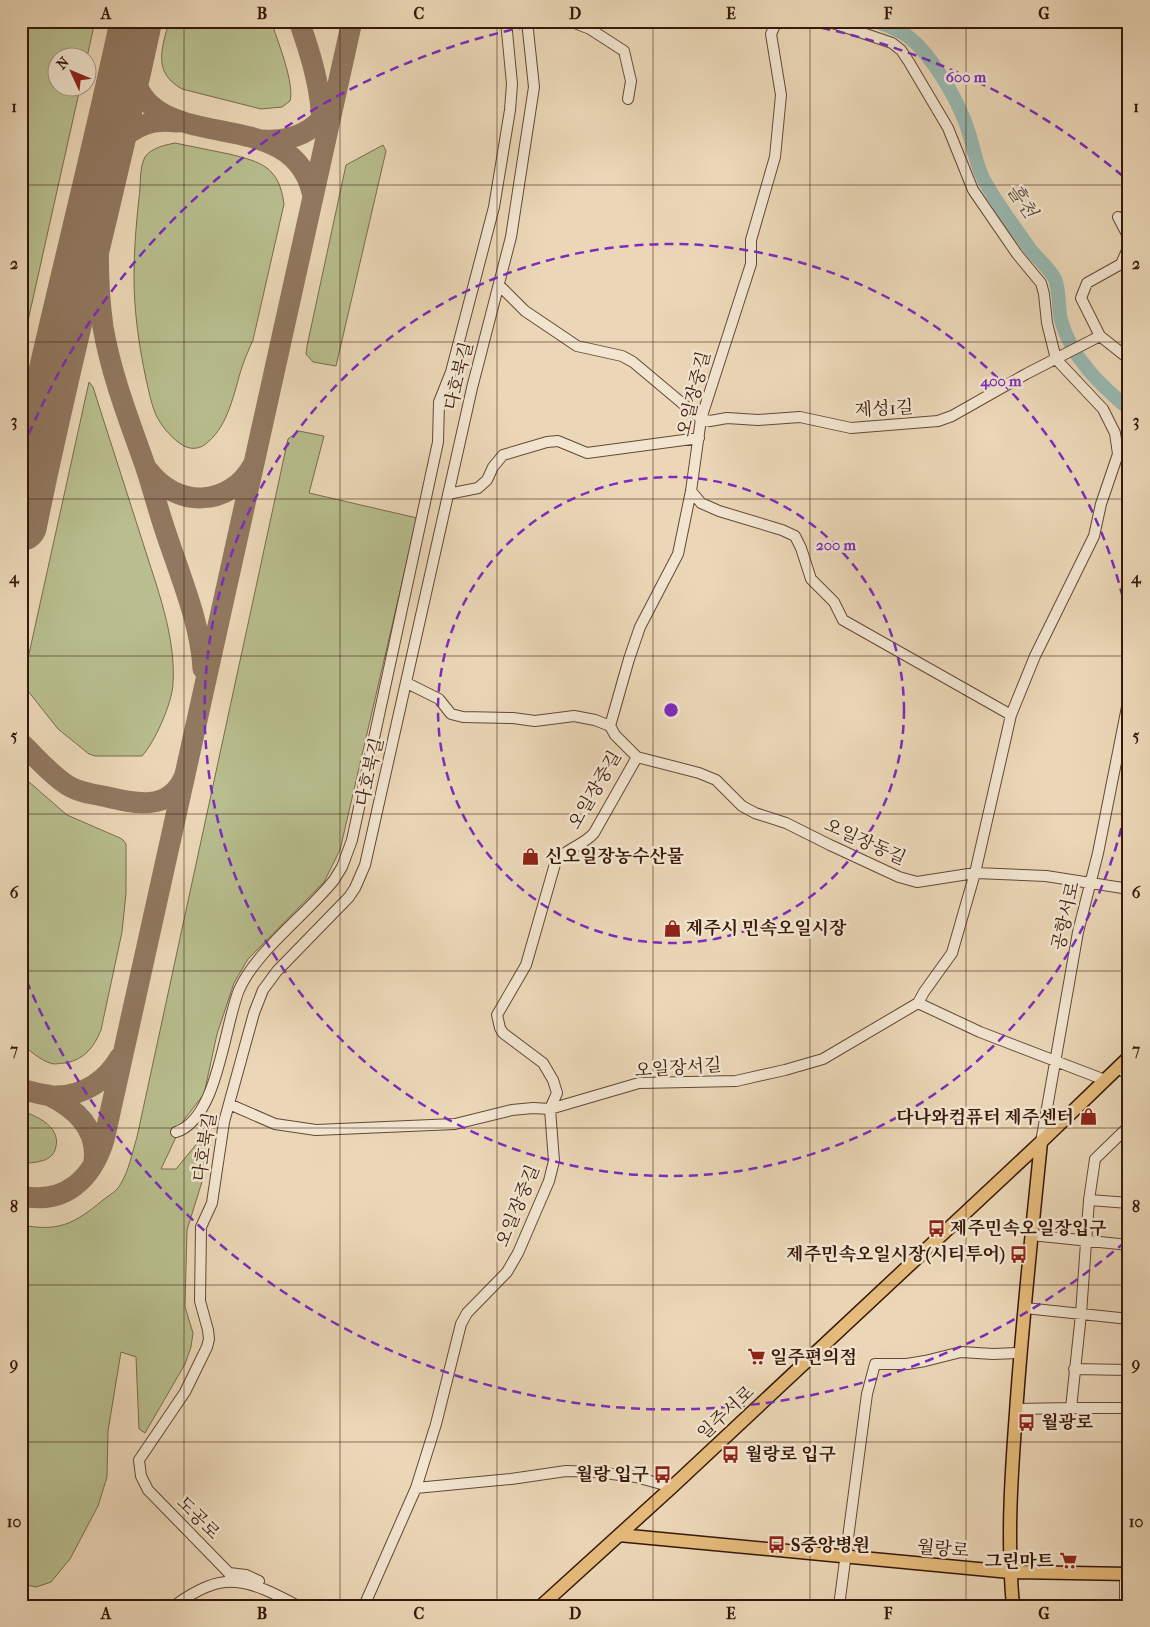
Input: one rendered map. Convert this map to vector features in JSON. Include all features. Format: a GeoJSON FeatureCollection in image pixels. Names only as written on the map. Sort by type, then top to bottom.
{"type":"FeatureCollection","features":[{"type":"Feature","properties":{"kind":"main road","name":"일주서로"},"geometry":{"type":"LineString","coordinates":[[541,1606],[672,1487],[1041,1142],[1129,1057]]}},
{"type":"Feature","properties":{"kind":"main road"},"geometry":{"type":"LineString","coordinates":[[1013,1606],[1010,1572],[1010,1496],[1020,1353],[1041,1142]]}},
{"type":"Feature","properties":{"kind":"main road","name":"월랑로"},"geometry":{"type":"LineString","coordinates":[[619,1535],[1010,1572],[1127,1574]]}},
{"type":"Feature","properties":{"kind":"street"},"geometry":{"type":"LineString","coordinates":[[176,1132],[182,1130],[196,1117],[210,1092],[235,1004],[247,976],[268,950],[334,880],[342,867],[352,840],[438,442],[439,402],[451,372],[494,207],[510,110],[512,84],[506,21]]}},
{"type":"Feature","properties":{"kind":"street","name":"다호북길"},"geometry":{"type":"LineString","coordinates":[[141,1476],[139,1460],[185,1392],[209,1339],[200,1301],[201,1227],[212,1203],[229,1104],[254,1013],[263,990],[277,971],[349,898],[365,866],[472,388],[512,237],[533,102],[534,87],[527,21]]}},
{"type":"Feature","properties":{"kind":"street"},"geometry":{"type":"LineString","coordinates":[[570,21],[590,29],[624,51],[630,81],[628,99]]}},
{"type":"Feature","properties":{"kind":"street","name":"오일장중길"},"geometry":{"type":"LineString","coordinates":[[364,1606],[416,1488],[436,1424],[461,1324],[467,1313],[507,1272],[518,1253],[550,1181],[554,1161],[550,1110],[556,1093],[549,1072],[543,1063],[503,1032],[497,1015],[526,965],[554,864],[566,850],[580,845],[594,833],[637,757],[615,735],[610,726],[640,627],[678,554],[691,491],[701,419],[751,264],[751,240],[775,158],[781,95],[771,34],[777,21]]}},
{"type":"Feature","properties":{"kind":"street"},"geometry":{"type":"LineString","coordinates":[[827,21],[892,43],[901,50],[948,128],[973,190],[1017,254],[1041,283],[1047,323],[1056,359],[1103,409],[1115,433],[1118,454],[1101,504],[1094,536],[1035,656],[1011,715],[975,873],[952,953],[918,1003],[980,1032],[1105,1080]]}},
{"type":"Feature","properties":{"kind":"street"},"geometry":{"type":"LineString","coordinates":[[1118,217],[1129,238]]}},
{"type":"Feature","properties":{"kind":"street"},"geometry":{"type":"LineString","coordinates":[[1129,246],[1121,264],[1087,283],[1081,298],[1100,336],[1129,359]]}},
{"type":"Feature","properties":{"kind":"street"},"geometry":{"type":"LineString","coordinates":[[499,285],[525,311],[577,346],[622,356],[633,362],[701,419]]}},
{"type":"Feature","properties":{"kind":"street","name":"제성1길"},"geometry":{"type":"LineString","coordinates":[[701,419],[710,421],[727,418],[758,420],[800,417],[850,428],[938,421],[952,416],[1026,374],[1100,336]]}},
{"type":"Feature","properties":{"kind":"street"},"geometry":{"type":"LineString","coordinates":[[448,494],[478,488],[487,480],[503,455],[547,442],[558,441],[587,453],[699,438]]}},
{"type":"Feature","properties":{"kind":"street"},"geometry":{"type":"LineString","coordinates":[[691,491],[701,503],[719,511],[782,530],[795,536],[811,579],[834,602],[843,620],[1011,715]]}},
{"type":"Feature","properties":{"kind":"street"},"geometry":{"type":"LineString","coordinates":[[407,683],[438,699],[452,714],[463,718],[513,718],[535,721],[574,716],[596,720],[610,726]]}},
{"type":"Feature","properties":{"kind":"street","name":"공항서로"},"geometry":{"type":"LineString","coordinates":[[1041,1142],[1078,932],[1098,853],[1129,697]]}},
{"type":"Feature","properties":{"kind":"street","name":"오일장동길"},"geometry":{"type":"LineString","coordinates":[[637,757],[699,773],[716,780],[742,806],[755,813],[786,823],[830,845],[899,876],[917,882],[975,873],[1046,876],[1129,890]]}},
{"type":"Feature","properties":{"kind":"street","name":"오일장서길"},"geometry":{"type":"LineString","coordinates":[[229,1104],[275,1124],[316,1130],[456,1124],[512,1110],[533,1108],[550,1110],[639,1084],[736,1080],[785,1070],[823,1059],[918,1003]]}},
{"type":"Feature","properties":{"kind":"street"},"geometry":{"type":"LineString","coordinates":[[1119,1067],[1129,1076]]}},
{"type":"Feature","properties":{"kind":"street"},"geometry":{"type":"LineString","coordinates":[[1071,1408],[1081,1314],[1089,1200],[1095,1159],[1129,1126]]}},
{"type":"Feature","properties":{"kind":"street"},"geometry":{"type":"LineString","coordinates":[[1089,1200],[1129,1203]]}},
{"type":"Feature","properties":{"kind":"street"},"geometry":{"type":"LineString","coordinates":[[1031,1234],[1086,1242],[1129,1245]]}},
{"type":"Feature","properties":{"kind":"street"},"geometry":{"type":"LineString","coordinates":[[1024,1308],[1129,1320]]}},
{"type":"Feature","properties":{"kind":"street"},"geometry":{"type":"LineString","coordinates":[[839,1606],[866,1394],[875,1364],[907,1364],[961,1352],[1020,1353]]}},
{"type":"Feature","properties":{"kind":"street"},"geometry":{"type":"LineString","coordinates":[[1074,1369],[1129,1370]]}},
{"type":"Feature","properties":{"kind":"street"},"geometry":{"type":"LineString","coordinates":[[1016,1409],[1129,1408]]}},
{"type":"Feature","properties":{"kind":"street"},"geometry":{"type":"LineString","coordinates":[[416,1488],[511,1479],[566,1471],[596,1472],[636,1477],[672,1487]]}},
{"type":"Feature","properties":{"kind":"street","name":"도공로"},"geometry":{"type":"LineString","coordinates":[[141,1476],[148,1490],[231,1577]]}},
{"type":"Feature","properties":{"kind":"street"},"geometry":{"type":"LineString","coordinates":[[1125,1606],[1127,1574]]}},
{"type":"Feature","properties":{"kind":"street"},"geometry":{"type":"LineString","coordinates":[[174,1606],[202,1588],[231,1577],[256,1585],[298,1606]]}},
{"type":"Feature","properties":{"kind":"green space"},"geometry":{"type":"Polygon","coordinates":[[[21,21],[95,21],[89,48],[48,48],[48,98],[78,98],[21,352],[21,21]]]}},
{"type":"Feature","properties":{"kind":"green space"},"geometry":{"type":"Polygon","coordinates":[[[169,21],[271,21],[288,73],[291,93],[290,101],[282,107],[261,109],[182,89],[166,75],[163,67],[162,50],[169,21]]]}},
{"type":"Feature","properties":{"kind":"green space"},"geometry":{"type":"Polygon","coordinates":[[[175,143],[229,154],[260,164],[273,174],[278,182],[284,204],[253,340],[242,367],[230,407],[215,435],[202,446],[193,448],[184,446],[172,436],[161,424],[154,411],[141,354],[135,303],[135,247],[142,166],[145,157],[151,151],[175,143]]]}},
{"type":"Feature","properties":{"kind":"green space"},"geometry":{"type":"Polygon","coordinates":[[[383,145],[386,151],[336,366],[313,362],[306,354],[307,346],[346,165],[383,145]]]}},
{"type":"Feature","properties":{"kind":"green space"},"geometry":{"type":"Polygon","coordinates":[[[89,382],[93,387],[159,595],[172,648],[173,684],[170,701],[157,732],[142,756],[95,756],[89,754],[58,729],[28,691],[27,663],[89,382]]]}},
{"type":"Feature","properties":{"kind":"green space"},"geometry":{"type":"Polygon","coordinates":[[[299,431],[324,436],[309,493],[417,518],[340,850],[324,882],[248,959],[234,983],[217,1034],[204,1094],[184,1120],[161,1169],[176,1169],[199,1141],[211,1139],[205,1172],[187,1230],[185,1307],[193,1333],[191,1347],[185,1364],[145,1433],[139,1429],[136,1357],[121,1352],[108,1431],[107,1477],[98,1506],[70,1559],[51,1582],[36,1587],[21,1584],[21,1225],[46,1227],[65,1224],[74,1220],[117,1189],[128,1168],[137,1137],[288,439],[299,431]]]}},
{"type":"Feature","properties":{"kind":"green space"},"geometry":{"type":"Polygon","coordinates":[[[21,775],[67,815],[120,838],[126,844],[126,893],[122,932],[101,1030],[95,1042],[84,1055],[66,1063],[54,1064],[46,1062],[21,1043],[21,775]]]}},
{"type":"Feature","properties":{"kind":"green space"},"geometry":{"type":"Polygon","coordinates":[[[21,1111],[35,1116],[52,1129],[57,1142],[54,1152],[48,1159],[21,1163],[21,1111]]]}},
{"type":"Feature","properties":{"kind":"waterway","name":"흘천"},"geometry":{"type":"LineString","coordinates":[[876,21],[898,30],[910,38],[926,54],[941,76],[964,119],[984,180],[1013,225],[1055,279],[1058,289],[1061,320],[1072,346],[1097,380],[1129,409]]}},
{"type":"Feature","properties":{"kind":"taxiway"},"geometry":{"type":"LineString","coordinates":[[299,21],[315,73],[322,114],[322,128]]}},
{"type":"Feature","properties":{"kind":"taxiway"},"geometry":{"type":"LineString","coordinates":[[21,1196],[51,1197],[63,1193],[74,1186],[92,1166],[104,1140],[352,21]]}},
{"type":"Feature","properties":{"kind":"taxiway"},"geometry":{"type":"LineString","coordinates":[[130,48],[137,86],[155,109],[182,122],[246,136],[276,146],[300,165],[313,197]]}},
{"type":"Feature","properties":{"kind":"taxiway"},"geometry":{"type":"LineString","coordinates":[[263,140],[282,140],[299,135],[314,126],[328,112]]}},
{"type":"Feature","properties":{"kind":"taxiway"},"geometry":{"type":"LineString","coordinates":[[104,168],[111,152],[129,133],[154,122],[177,122]]}},
{"type":"Feature","properties":{"kind":"taxiway"},"geometry":{"type":"LineString","coordinates":[[106,152],[98,239],[99,283],[106,345],[121,397],[194,617],[203,669]]}},
{"type":"Feature","properties":{"kind":"taxiway"},"geometry":{"type":"LineString","coordinates":[[148,470],[173,491],[187,496],[202,498],[217,495],[230,489],[243,479],[253,465]]}},
{"type":"Feature","properties":{"kind":"taxiway"},"geometry":{"type":"LineString","coordinates":[[21,743],[49,771],[67,785],[89,793],[126,801],[137,803],[159,801],[169,796],[184,777]]}},
{"type":"Feature","properties":{"kind":"taxiway"},"geometry":{"type":"LineString","coordinates":[[21,1089],[52,1096],[76,1093],[94,1085],[108,1073],[120,1057]]}},
{"type":"Feature","properties":{"kind":"taxiway"},"geometry":{"type":"LineString","coordinates":[[48,1095],[67,1106],[83,1120],[92,1139],[94,1161]]}},
{"type":"Feature","properties":{"kind":"runway"},"geometry":{"type":"LineString","coordinates":[[21,525],[48,399],[136,21]]}},
{"type":"Feature","properties":{"kind":"place","name":"신오일장농수산물"},"geometry":{"type":"Point","coordinates":[531,856]}},
{"type":"Feature","properties":{"kind":"place","name":"제주시 민속오일시장"},"geometry":{"type":"Point","coordinates":[672,928]}},
{"type":"Feature","properties":{"kind":"place","name":"다나와컴퓨터 제주센터"},"geometry":{"type":"Point","coordinates":[1088,1117]}},
{"type":"Feature","properties":{"kind":"place","name":"제주민속오일장입구"},"geometry":{"type":"Point","coordinates":[936,1228]}},
{"type":"Feature","properties":{"kind":"place","name":"제주민속오일시장(시티투어)"},"geometry":{"type":"Point","coordinates":[1019,1254]}},
{"type":"Feature","properties":{"kind":"place","name":"일주편의점"},"geometry":{"type":"Point","coordinates":[756,1357]}},
{"type":"Feature","properties":{"kind":"place","name":"월광로"},"geometry":{"type":"Point","coordinates":[1027,1422]}},
{"type":"Feature","properties":{"kind":"place","name":"월랑로 입구"},"geometry":{"type":"Point","coordinates":[731,1454]}},
{"type":"Feature","properties":{"kind":"place","name":"월랑 입구"},"geometry":{"type":"Point","coordinates":[663,1474]}},
{"type":"Feature","properties":{"kind":"place","name":"S중앙병원"},"geometry":{"type":"Point","coordinates":[777,1545]}},
{"type":"Feature","properties":{"kind":"place","name":"그린마트"},"geometry":{"type":"Point","coordinates":[1068,1561]}}]}
